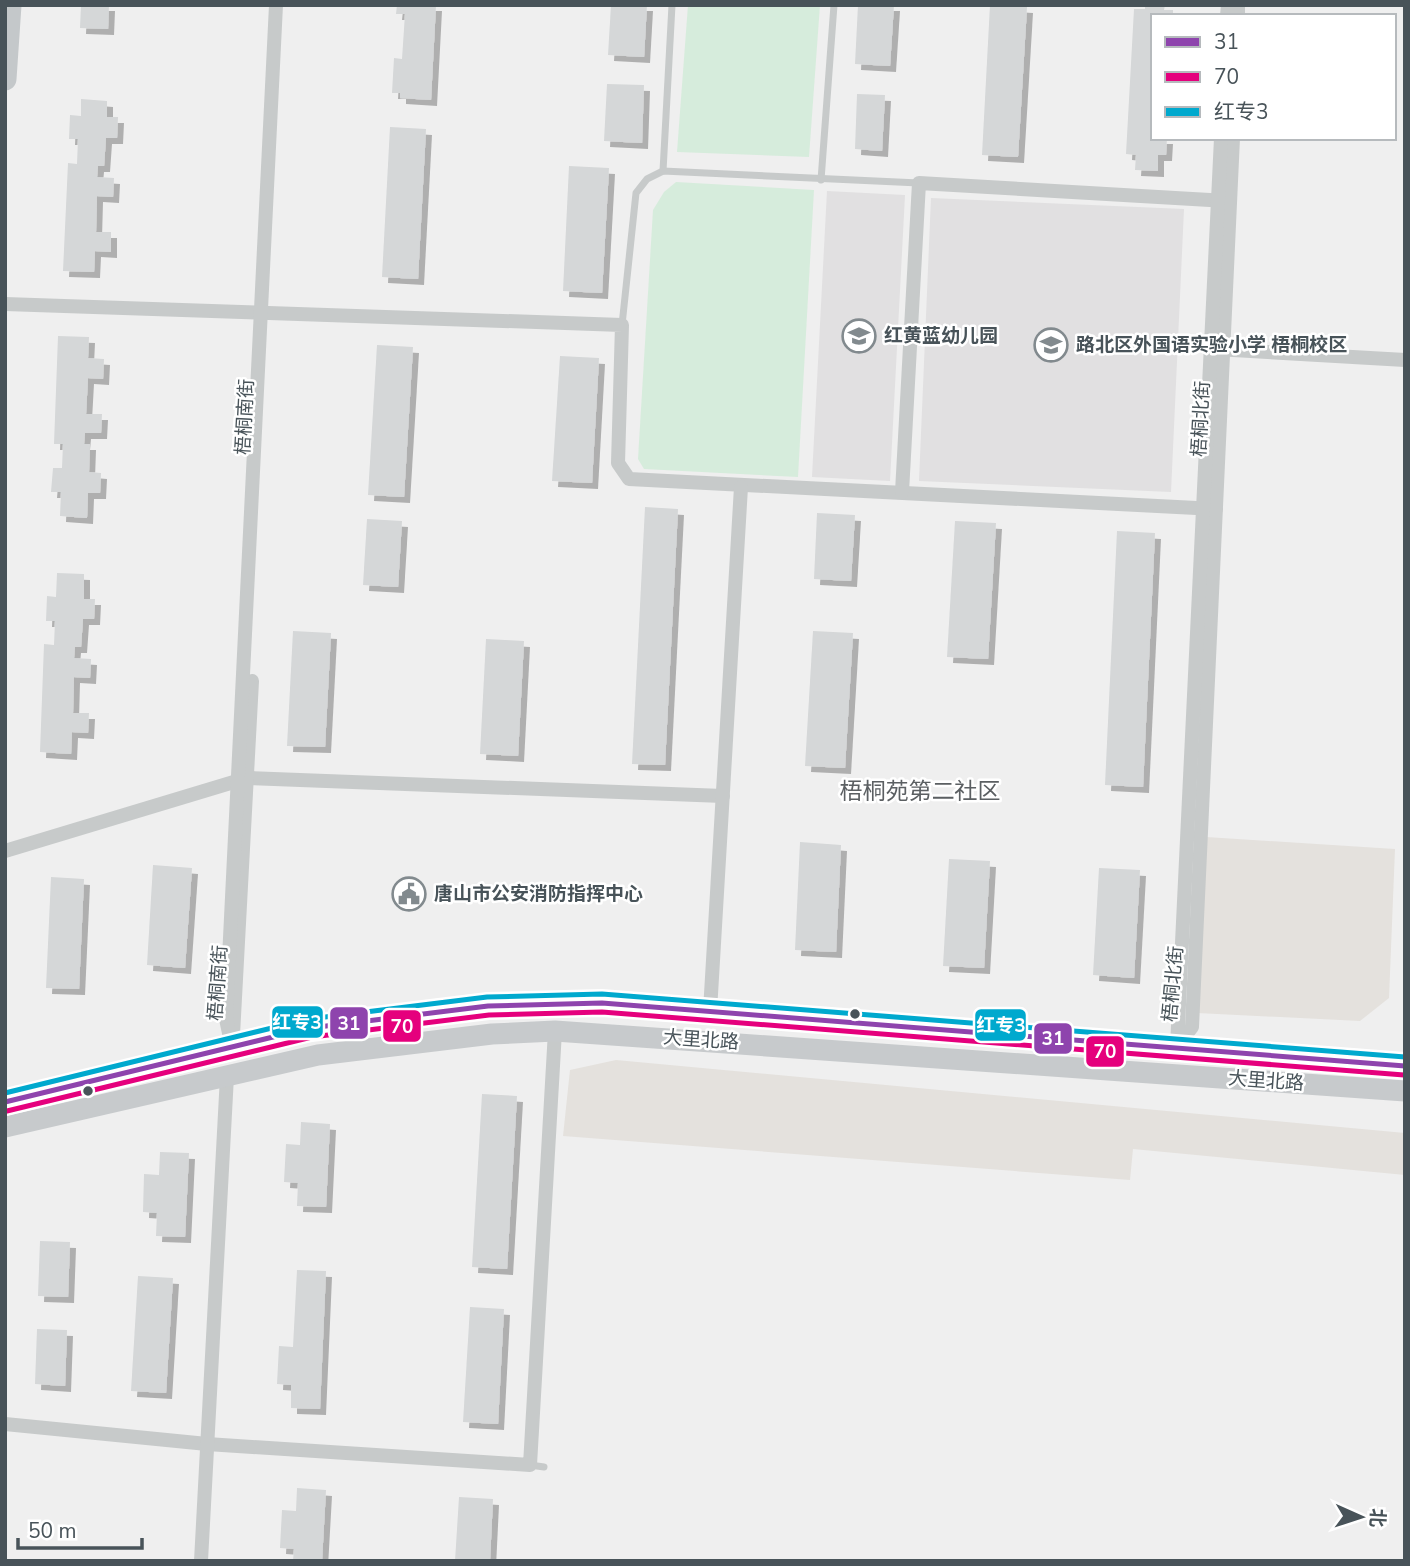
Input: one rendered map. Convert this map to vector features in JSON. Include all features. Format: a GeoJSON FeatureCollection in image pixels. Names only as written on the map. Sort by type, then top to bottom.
{"type":"FeatureCollection","features":[{"type":"Feature","properties":{"kind":"main road"},"geometry":{"type":"LineString","coordinates":[[5,79],[9,5]]}},
{"type":"Feature","properties":{"kind":"main road","name":"大里北路"},"geometry":{"type":"LineString","coordinates":[[5,1102],[310,1028],[488,1006],[602,1003],[1177,1046],[1405,1066]]}},
{"type":"Feature","properties":{"kind":"main road","name":"大里北路"},"geometry":{"type":"LineString","coordinates":[[5,1127],[318,1055],[390,1044],[555,1031],[1405,1091]]}},
{"type":"Feature","properties":{"kind":"street","name":"梧桐南街"},"geometry":{"type":"LineString","coordinates":[[265,313],[276,5]]}},
{"type":"Feature","properties":{"kind":"street","name":"梧桐南街"},"geometry":{"type":"LineString","coordinates":[[232,1047],[236,1017],[242,779],[265,313],[284,5]]}},
{"type":"Feature","properties":{"kind":"street","name":"梧桐北街"},"geometry":{"type":"LineString","coordinates":[[1177,1046],[1210,508],[1224,200],[1221,140]]}},
{"type":"Feature","properties":{"kind":"street","name":"梧桐北街"},"geometry":{"type":"LineString","coordinates":[[1224,200],[1233,140]]}},
{"type":"Feature","properties":{"kind":"street"},"geometry":{"type":"LineString","coordinates":[[902,492],[919,183],[1224,200]]}},
{"type":"Feature","properties":{"kind":"street"},"geometry":{"type":"LineString","coordinates":[[5,304],[622,326],[618,463],[629,479],[1210,508]]}},
{"type":"Feature","properties":{"kind":"street"},"geometry":{"type":"LineString","coordinates":[[1217,350],[1405,360]]}},
{"type":"Feature","properties":{"kind":"street"},"geometry":{"type":"LineString","coordinates":[[710,1011],[741,486]]}},
{"type":"Feature","properties":{"kind":"street"},"geometry":{"type":"LineString","coordinates":[[5,851],[242,779],[723,796]]}},
{"type":"Feature","properties":{"kind":"street"},"geometry":{"type":"LineString","coordinates":[[5,1424],[207,1444],[537,1466],[555,1031]]}},
{"type":"Feature","properties":{"kind":"street"},"geometry":{"type":"LineString","coordinates":[[201,1561],[227,1076]]}},
{"type":"Feature","properties":{"kind":"lane"},"geometry":{"type":"LineString","coordinates":[[663,171],[672,5]]}},
{"type":"Feature","properties":{"kind":"lane"},"geometry":{"type":"LineString","coordinates":[[821,180],[835,5]]}},
{"type":"Feature","properties":{"kind":"lane"},"geometry":{"type":"LineString","coordinates":[[622,326],[631,212],[636,194],[647,179],[663,171],[919,183]]}},
{"type":"Feature","properties":{"kind":"shaded area","name":"红黄蓝幼儿园"},"geometry":{"type":"Polygon","coordinates":[[[827,191],[905,195],[890,481],[812,477],[827,191]]]}},
{"type":"Feature","properties":{"kind":"shaded area","name":"路北区外国语实验小学 梧桐校区"},"geometry":{"type":"Polygon","coordinates":[[[931,198],[1184,209],[1171,492],[919,481],[931,198]]]}},
{"type":"Feature","properties":{"kind":"shaded area"},"geometry":{"type":"Polygon","coordinates":[[[1206,837],[1395,849],[1389,998],[1360,1021],[1197,1013],[1206,837]]]}},
{"type":"Feature","properties":{"kind":"shaded area"},"geometry":{"type":"Polygon","coordinates":[[[616,1060],[1405,1133],[1405,1175],[1133,1149],[1130,1180],[563,1136],[570,1070],[616,1060]]]}},
{"type":"Feature","properties":{"kind":"green space"},"geometry":{"type":"Polygon","coordinates":[[[688,5],[820,5],[809,157],[677,152],[688,5]]]}},
{"type":"Feature","properties":{"kind":"green space"},"geometry":{"type":"Polygon","coordinates":[[[676,182],[814,190],[798,477],[644,469],[638,459],[653,210],[664,192],[676,182]]]}},
{"type":"Feature","properties":{"kind":"building"},"geometry":{"type":"Polygon","coordinates":[[[81,5],[109,5],[108,29],[80,28],[81,5]]]}},
{"type":"Feature","properties":{"kind":"building"},"geometry":{"type":"Polygon","coordinates":[[[397,5],[436,5],[431,100],[400,98],[400,93],[392,93],[394,58],[402,59],[405,14],[396,14],[397,5]]]}},
{"type":"Feature","properties":{"kind":"building"},"geometry":{"type":"Polygon","coordinates":[[[611,5],[647,5],[644,57],[608,55],[611,5]]]}},
{"type":"Feature","properties":{"kind":"building"},"geometry":{"type":"Polygon","coordinates":[[[858,5],[894,5],[890,66],[855,64],[858,5]]]}},
{"type":"Feature","properties":{"kind":"building"},"geometry":{"type":"Polygon","coordinates":[[[990,5],[1027,7],[1018,157],[982,155],[990,5]]]}},
{"type":"Feature","properties":{"kind":"building"},"geometry":{"type":"Polygon","coordinates":[[[1145,5],[1165,5],[1164,10],[1173,10],[1173,14],[1151,14],[1151,140],[1167,140],[1166,155],[1158,155],[1158,171],[1135,170],[1136,155],[1126,154],[1134,9],[1145,9],[1145,5]]]}},
{"type":"Feature","properties":{"kind":"building"},"geometry":{"type":"Polygon","coordinates":[[[607,84],[644,85],[642,143],[604,141],[607,84]]]}},
{"type":"Feature","properties":{"kind":"building"},"geometry":{"type":"Polygon","coordinates":[[[857,94],[885,95],[882,151],[855,149],[857,94]]]}},
{"type":"Feature","properties":{"kind":"building"},"geometry":{"type":"Polygon","coordinates":[[[81,99],[107,101],[107,117],[118,117],[117,138],[106,138],[104,166],[98,166],[97,177],[114,178],[113,197],[97,196],[96,232],[111,232],[111,252],[95,251],[94,272],[63,271],[68,163],[77,164],[78,139],[69,139],[70,115],[81,116],[81,99]]]}},
{"type":"Feature","properties":{"kind":"building"},"geometry":{"type":"Polygon","coordinates":[[[390,127],[426,129],[418,279],[382,277],[390,127]]]}},
{"type":"Feature","properties":{"kind":"building"},"geometry":{"type":"Polygon","coordinates":[[[569,166],[609,168],[602,293],[563,291],[569,166]]]}},
{"type":"Feature","properties":{"kind":"building"},"geometry":{"type":"Polygon","coordinates":[[[58,336],[89,337],[88,358],[104,359],[103,379],[88,378],[86,414],[102,414],[101,433],[85,433],[84,444],[90,444],[89,472],[101,473],[100,493],[88,493],[87,518],[60,516],[61,492],[51,492],[53,468],[62,468],[63,444],[54,444],[58,336]]]}},
{"type":"Feature","properties":{"kind":"building"},"geometry":{"type":"Polygon","coordinates":[[[377,345],[413,347],[404,497],[368,495],[377,345]]]}},
{"type":"Feature","properties":{"kind":"building"},"geometry":{"type":"Polygon","coordinates":[[[560,356],[599,358],[592,483],[552,481],[560,356]]]}},
{"type":"Feature","properties":{"kind":"building"},"geometry":{"type":"Polygon","coordinates":[[[645,507],[678,509],[665,765],[632,764],[645,507]]]}},
{"type":"Feature","properties":{"kind":"building"},"geometry":{"type":"Polygon","coordinates":[[[817,513],[855,515],[851,581],[814,579],[817,513]]]}},
{"type":"Feature","properties":{"kind":"building"},"geometry":{"type":"Polygon","coordinates":[[[367,519],[402,521],[398,587],[363,585],[367,519]]]}},
{"type":"Feature","properties":{"kind":"building"},"geometry":{"type":"Polygon","coordinates":[[[955,521],[996,523],[988,659],[947,657],[955,521]]]}},
{"type":"Feature","properties":{"kind":"building"},"geometry":{"type":"Polygon","coordinates":[[[1117,531],[1155,533],[1143,787],[1105,785],[1117,531]]]}},
{"type":"Feature","properties":{"kind":"building"},"geometry":{"type":"Polygon","coordinates":[[[57,573],[84,574],[84,599],[95,599],[94,619],[83,619],[81,647],[75,647],[74,658],[91,659],[90,678],[74,677],[73,713],[89,713],[88,733],[72,732],[71,754],[40,752],[44,644],[54,645],[55,621],[46,621],[47,596],[56,597],[57,573]]]}},
{"type":"Feature","properties":{"kind":"building"},"geometry":{"type":"Polygon","coordinates":[[[293,631],[331,633],[325,747],[287,746],[293,631]]]}},
{"type":"Feature","properties":{"kind":"building"},"geometry":{"type":"Polygon","coordinates":[[[813,631],[853,633],[845,768],[805,766],[813,631]]]}},
{"type":"Feature","properties":{"kind":"building"},"geometry":{"type":"Polygon","coordinates":[[[486,639],[524,641],[518,756],[480,754],[486,639]]]}},
{"type":"Feature","properties":{"kind":"building"},"geometry":{"type":"Polygon","coordinates":[[[800,842],[841,845],[836,952],[795,950],[800,842]]]}},
{"type":"Feature","properties":{"kind":"building"},"geometry":{"type":"Polygon","coordinates":[[[949,859],[990,861],[984,968],[943,966],[949,859]]]}},
{"type":"Feature","properties":{"kind":"building"},"geometry":{"type":"Polygon","coordinates":[[[153,865],[192,868],[185,968],[147,965],[153,865]]]}},
{"type":"Feature","properties":{"kind":"building"},"geometry":{"type":"Polygon","coordinates":[[[1099,868],[1140,870],[1134,978],[1093,975],[1099,868]]]}},
{"type":"Feature","properties":{"kind":"building"},"geometry":{"type":"Polygon","coordinates":[[[51,877],[84,879],[79,989],[46,988],[51,877]]]}},
{"type":"Feature","properties":{"kind":"building"},"geometry":{"type":"Polygon","coordinates":[[[482,1094],[517,1096],[507,1269],[472,1267],[482,1094]]]}},
{"type":"Feature","properties":{"kind":"building"},"geometry":{"type":"Polygon","coordinates":[[[301,1122],[330,1124],[326,1207],[297,1206],[298,1183],[284,1182],[286,1144],[300,1145],[301,1122]]]}},
{"type":"Feature","properties":{"kind":"building"},"geometry":{"type":"Polygon","coordinates":[[[160,1152],[189,1153],[185,1237],[156,1236],[157,1213],[143,1212],[144,1174],[159,1175],[160,1152]]]}},
{"type":"Feature","properties":{"kind":"building"},"geometry":{"type":"Polygon","coordinates":[[[40,1241],[70,1242],[68,1297],[38,1296],[40,1241]]]}},
{"type":"Feature","properties":{"kind":"building"},"geometry":{"type":"Polygon","coordinates":[[[297,1270],[326,1271],[320,1409],[291,1408],[291,1385],[277,1384],[279,1346],[293,1347],[297,1270]]]}},
{"type":"Feature","properties":{"kind":"building"},"geometry":{"type":"Polygon","coordinates":[[[138,1276],[173,1278],[166,1393],[131,1391],[138,1276]]]}},
{"type":"Feature","properties":{"kind":"building"},"geometry":{"type":"Polygon","coordinates":[[[470,1307],[504,1309],[498,1424],[463,1422],[470,1307]]]}},
{"type":"Feature","properties":{"kind":"building"},"geometry":{"type":"Polygon","coordinates":[[[37,1329],[67,1330],[65,1386],[35,1384],[37,1329]]]}},
{"type":"Feature","properties":{"kind":"building"},"geometry":{"type":"Polygon","coordinates":[[[297,1488],[326,1490],[322,1561],[293,1561],[294,1549],[280,1548],[282,1510],[296,1511],[297,1488]]]}},
{"type":"Feature","properties":{"kind":"building"},"geometry":{"type":"Polygon","coordinates":[[[459,1497],[493,1499],[490,1561],[455,1561],[459,1497]]]}},
{"type":"Feature","properties":{"kind":"transit line","name":"红专3"},"geometry":{"type":"LineString","coordinates":[[5,1093],[309,1019],[487,997],[602,994],[1405,1057]]}},
{"type":"Feature","properties":{"kind":"transit line","name":"31"},"geometry":{"type":"LineString","coordinates":[[5,1102],[310,1028],[488,1006],[602,1003],[1405,1066]]}},
{"type":"Feature","properties":{"kind":"transit line","name":"70"},"geometry":{"type":"LineString","coordinates":[[7,1111],[312,1037],[489,1015],[602,1012],[1404,1075]]}},
{"type":"Feature","properties":{"kind":"place","name":"红黄蓝幼儿园"},"geometry":{"type":"Point","coordinates":[859,336]}},
{"type":"Feature","properties":{"kind":"place","name":"路北区外国语实验小学 梧桐校区"},"geometry":{"type":"Point","coordinates":[1051,345]}},
{"type":"Feature","properties":{"kind":"place","name":"唐山市公安消防指挥中心"},"geometry":{"type":"Point","coordinates":[409,894]}},
{"type":"Feature","properties":{"kind":"district","name":"梧桐苑第二社区"},"geometry":{"type":"Point","coordinates":[920,791]}}]}
